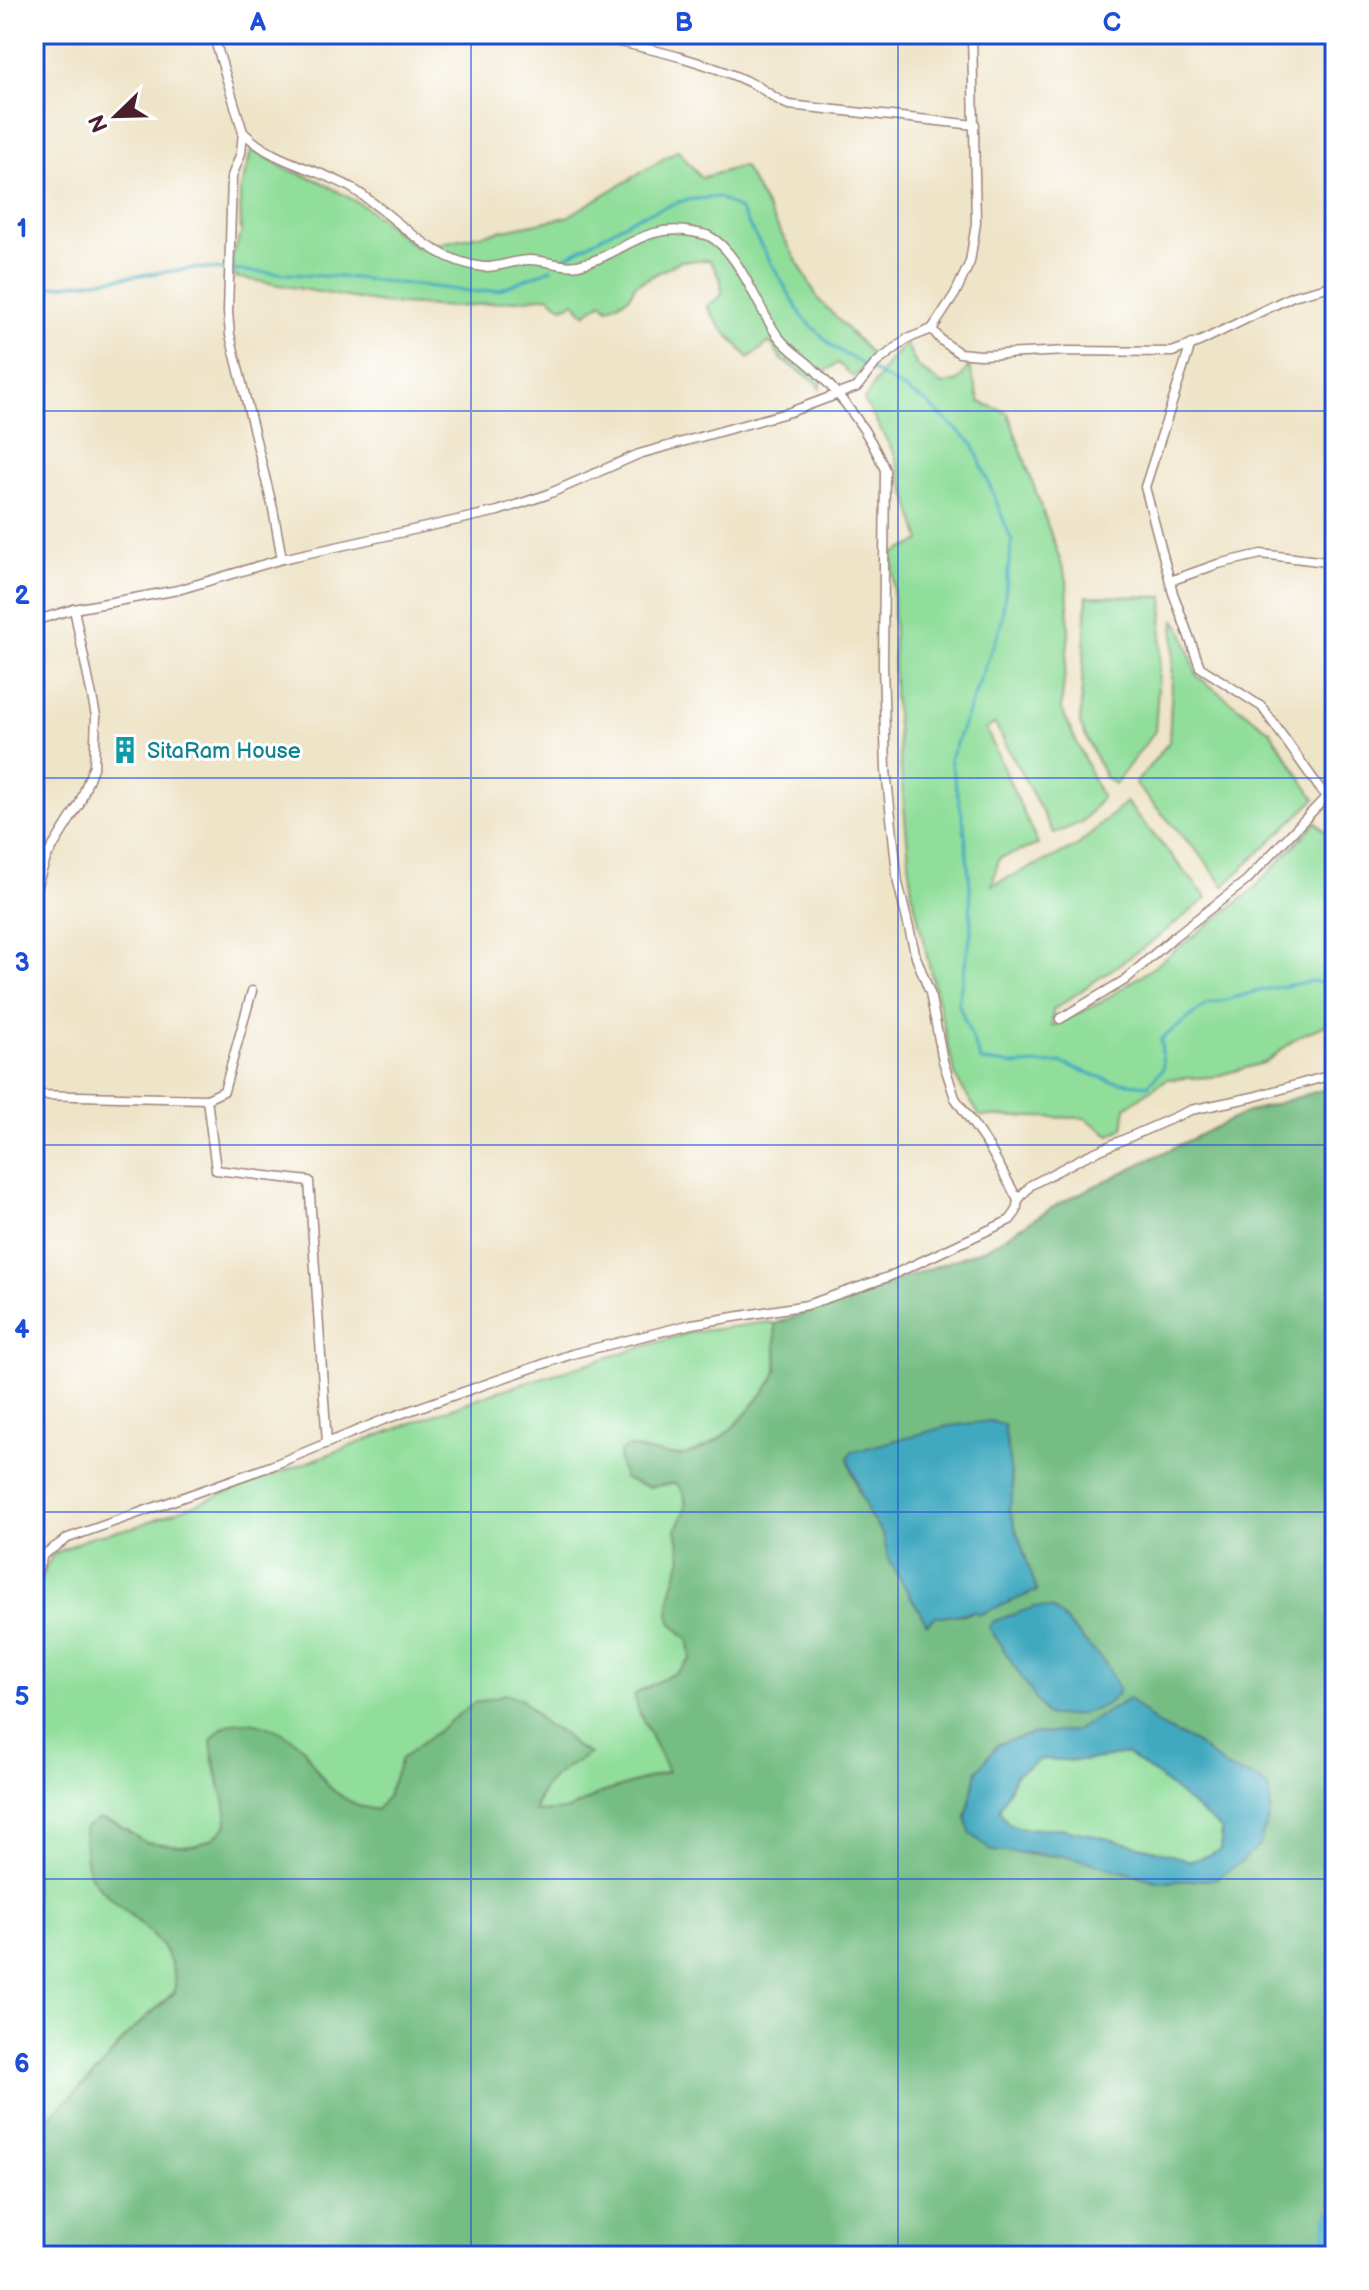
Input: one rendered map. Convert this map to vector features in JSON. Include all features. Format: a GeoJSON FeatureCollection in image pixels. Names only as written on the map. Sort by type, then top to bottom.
{"type":"FeatureCollection","features":[{"type":"Feature","properties":{"kind":"street"},"geometry":{"type":"LineString","coordinates":[[213,34],[243,132],[241,153],[232,176],[230,335],[273,509],[282,559]]}},
{"type":"Feature","properties":{"kind":"street"},"geometry":{"type":"LineString","coordinates":[[601,34],[611,40],[721,69],[756,84],[778,101],[789,105],[975,125]]}},
{"type":"Feature","properties":{"kind":"street"},"geometry":{"type":"LineString","coordinates":[[34,621],[74,609],[178,590],[282,559],[498,511],[546,495],[639,454],[790,412],[857,387],[876,363],[907,339],[932,329],[955,294],[970,262],[976,223],[972,34]]}},
{"type":"Feature","properties":{"kind":"street"},"geometry":{"type":"LineString","coordinates":[[243,132],[256,146],[287,162],[348,186],[420,242],[453,260],[486,267],[527,260],[574,266],[592,262],[652,233],[678,230],[709,236],[727,252],[775,333],[791,353],[809,364],[859,421],[885,470],[883,664],[886,770],[898,883],[916,957],[930,993],[943,1061],[955,1098],[989,1147],[1018,1200]]}},
{"type":"Feature","properties":{"kind":"street"},"geometry":{"type":"LineString","coordinates":[[932,329],[959,353],[1172,352],[1293,296],[1335,285]]}},
{"type":"Feature","properties":{"kind":"street"},"geometry":{"type":"LineString","coordinates":[[1191,344],[1145,487],[1170,581],[1200,667],[1262,707],[1326,797]]}},
{"type":"Feature","properties":{"kind":"street"},"geometry":{"type":"LineString","coordinates":[[1170,581],[1218,564],[1261,554],[1335,563]]}},
{"type":"Feature","properties":{"kind":"street"},"geometry":{"type":"LineString","coordinates":[[34,894],[47,856],[79,805],[94,765],[96,716],[74,609]]}},
{"type":"Feature","properties":{"kind":"street"},"geometry":{"type":"LineString","coordinates":[[1060,1019],[1125,980],[1246,881],[1335,789]]}},
{"type":"Feature","properties":{"kind":"street"},"geometry":{"type":"LineString","coordinates":[[34,1095],[207,1099],[224,1091],[252,991]]}},
{"type":"Feature","properties":{"kind":"street"},"geometry":{"type":"LineString","coordinates":[[34,1581],[43,1555],[68,1538],[271,1466],[383,1420],[572,1354],[692,1324],[807,1305],[888,1277],[1010,1220],[1016,1212],[1018,1200],[1031,1185],[1191,1110],[1253,1097],[1335,1074]]}},
{"type":"Feature","properties":{"kind":"street"},"geometry":{"type":"LineString","coordinates":[[207,1099],[216,1170],[309,1181],[327,1443]]}},
{"type":"Feature","properties":{"kind":"green space"},"geometry":{"type":"Polygon","coordinates":[[[252,148],[284,168],[319,181],[364,206],[417,248],[567,217],[678,150],[701,178],[743,166],[819,300],[874,357],[853,377],[838,363],[824,372],[820,389],[816,382],[782,360],[770,342],[749,358],[718,324],[707,306],[722,295],[721,280],[710,260],[680,261],[635,285],[629,297],[608,308],[602,302],[585,314],[575,302],[562,307],[549,296],[456,307],[381,303],[234,277],[232,257],[241,234],[240,192],[252,148]]]}},
{"type":"Feature","properties":{"kind":"green space"},"geometry":{"type":"Polygon","coordinates":[[[906,344],[917,366],[942,385],[958,381],[969,366],[980,402],[1008,413],[1067,580],[1069,633],[1061,708],[1102,798],[1082,822],[1054,834],[995,724],[986,729],[1038,845],[999,858],[992,885],[1076,847],[1126,802],[1207,898],[1150,943],[1053,1010],[1052,1026],[1100,1003],[1151,969],[1252,891],[1316,822],[1335,842],[1335,1021],[1299,1036],[1266,1062],[1213,1077],[1167,1079],[1126,1107],[1123,1128],[1110,1135],[1085,1118],[980,1116],[956,1078],[912,893],[894,693],[893,554],[921,541],[894,453],[864,400],[889,361],[906,344]]]}},
{"type":"Feature","properties":{"kind":"green space"},"geometry":{"type":"Polygon","coordinates":[[[1087,596],[1164,597],[1155,731],[1115,784],[1105,777],[1080,724],[1087,596]]]}},
{"type":"Feature","properties":{"kind":"green space"},"geometry":{"type":"Polygon","coordinates":[[[1175,620],[1182,629],[1197,676],[1270,731],[1315,799],[1224,886],[1203,858],[1135,784],[1169,742],[1175,620]]]}},
{"type":"Feature","properties":{"kind":"green space"},"geometry":{"type":"Polygon","coordinates":[[[1335,1086],[1335,2189],[1320,2256],[34,2256],[34,2133],[102,2067],[124,2038],[175,1992],[174,1973],[159,1943],[91,1876],[85,1856],[84,1828],[99,1819],[115,1823],[145,1842],[180,1846],[197,1845],[214,1838],[227,1825],[211,1740],[222,1728],[243,1722],[264,1725],[292,1739],[302,1747],[322,1779],[335,1792],[359,1806],[377,1810],[388,1795],[401,1759],[472,1704],[505,1694],[522,1699],[546,1726],[563,1733],[574,1746],[590,1754],[562,1770],[547,1784],[537,1801],[535,1812],[568,1810],[602,1793],[668,1772],[639,1712],[634,1694],[679,1671],[691,1659],[689,1641],[671,1622],[669,1613],[682,1557],[676,1530],[684,1512],[685,1499],[675,1483],[649,1487],[624,1479],[620,1452],[627,1447],[678,1456],[699,1450],[724,1435],[746,1414],[774,1379],[777,1371],[775,1324],[987,1248],[1060,1203],[1245,1113],[1335,1086]],[[1004,1425],[949,1426],[852,1452],[848,1458],[858,1491],[883,1533],[889,1560],[936,1616],[968,1614],[1037,1591],[1009,1509],[1013,1490],[1004,1425]],[[1129,1699],[1075,1731],[1033,1734],[977,1771],[966,1818],[1028,1855],[1068,1856],[1161,1882],[1215,1879],[1257,1779],[1228,1769],[1194,1742],[1158,1725],[1129,1699]]]}},
{"type":"Feature","properties":{"kind":"green space"},"geometry":{"type":"Polygon","coordinates":[[[768,1322],[775,1324],[777,1371],[774,1379],[746,1414],[724,1435],[699,1450],[678,1456],[628,1447],[649,1487],[675,1483],[685,1499],[684,1512],[676,1530],[682,1557],[671,1594],[671,1622],[689,1641],[691,1659],[639,1712],[669,1771],[602,1793],[568,1810],[535,1813],[547,1784],[561,1771],[589,1754],[574,1746],[563,1733],[546,1726],[522,1699],[401,1759],[388,1795],[378,1810],[341,1796],[316,1769],[301,1746],[212,1758],[227,1808],[227,1825],[214,1838],[197,1845],[180,1846],[145,1842],[115,1823],[94,1880],[142,1922],[164,1947],[176,1973],[174,1992],[124,2038],[102,2067],[34,2133],[34,1593],[53,1554],[93,1536],[135,1527],[495,1392],[688,1333],[768,1322]]]}},
{"type":"Feature","properties":{"kind":"green space"},"geometry":{"type":"Polygon","coordinates":[[[1126,1753],[1222,1830],[1220,1851],[1191,1861],[1061,1828],[1023,1829],[1008,1823],[999,1810],[1016,1774],[1042,1759],[1082,1761],[1126,1753]]]}},
{"type":"Feature","properties":{"kind":"water"},"geometry":{"type":"Polygon","coordinates":[[[990,1421],[1004,1425],[1013,1490],[1009,1509],[1037,1591],[978,1615],[975,1611],[936,1616],[927,1624],[889,1560],[883,1534],[869,1515],[848,1458],[852,1452],[949,1426],[990,1421]]]}},
{"type":"Feature","properties":{"kind":"water"},"geometry":{"type":"Polygon","coordinates":[[[1035,1607],[1054,1609],[1106,1664],[1119,1691],[1106,1704],[1065,1716],[1046,1715],[989,1627],[994,1621],[1035,1607]]]}},
{"type":"Feature","properties":{"kind":"water"},"geometry":{"type":"Polygon","coordinates":[[[1129,1699],[1158,1725],[1194,1742],[1228,1769],[1257,1779],[1268,1787],[1271,1810],[1259,1846],[1215,1879],[1161,1882],[1068,1856],[992,1851],[970,1833],[966,1818],[977,1771],[998,1744],[1033,1734],[1075,1731],[1129,1699]],[[1126,1754],[1082,1761],[1042,1759],[1016,1774],[999,1810],[1008,1823],[1023,1829],[1061,1828],[1191,1861],[1220,1851],[1222,1830],[1154,1773],[1126,1754]]]}},
{"type":"Feature","properties":{"kind":"waterway"},"geometry":{"type":"LineString","coordinates":[[561,260],[634,218],[685,200],[718,197],[740,210],[802,316],[833,347],[926,402],[973,444],[1012,541],[1001,625],[950,759],[964,824],[970,886],[971,933],[958,1003],[981,1061],[1019,1065],[1061,1063],[1111,1081],[1148,1085],[1163,1069],[1161,1039],[1206,1005],[1312,981],[1335,985]]}},
{"type":"Feature","properties":{"kind":"waterway"},"geometry":{"type":"LineString","coordinates":[[34,289],[195,268],[355,278],[476,292],[498,290],[551,269]]}},
{"type":"Feature","properties":{"kind":"waterway"},"geometry":{"type":"LineString","coordinates":[[1330,2256],[1335,2220]]}},
{"type":"Feature","properties":{"kind":"place","name":"SitaRam House"},"geometry":{"type":"Point","coordinates":[125,750]}}]}
